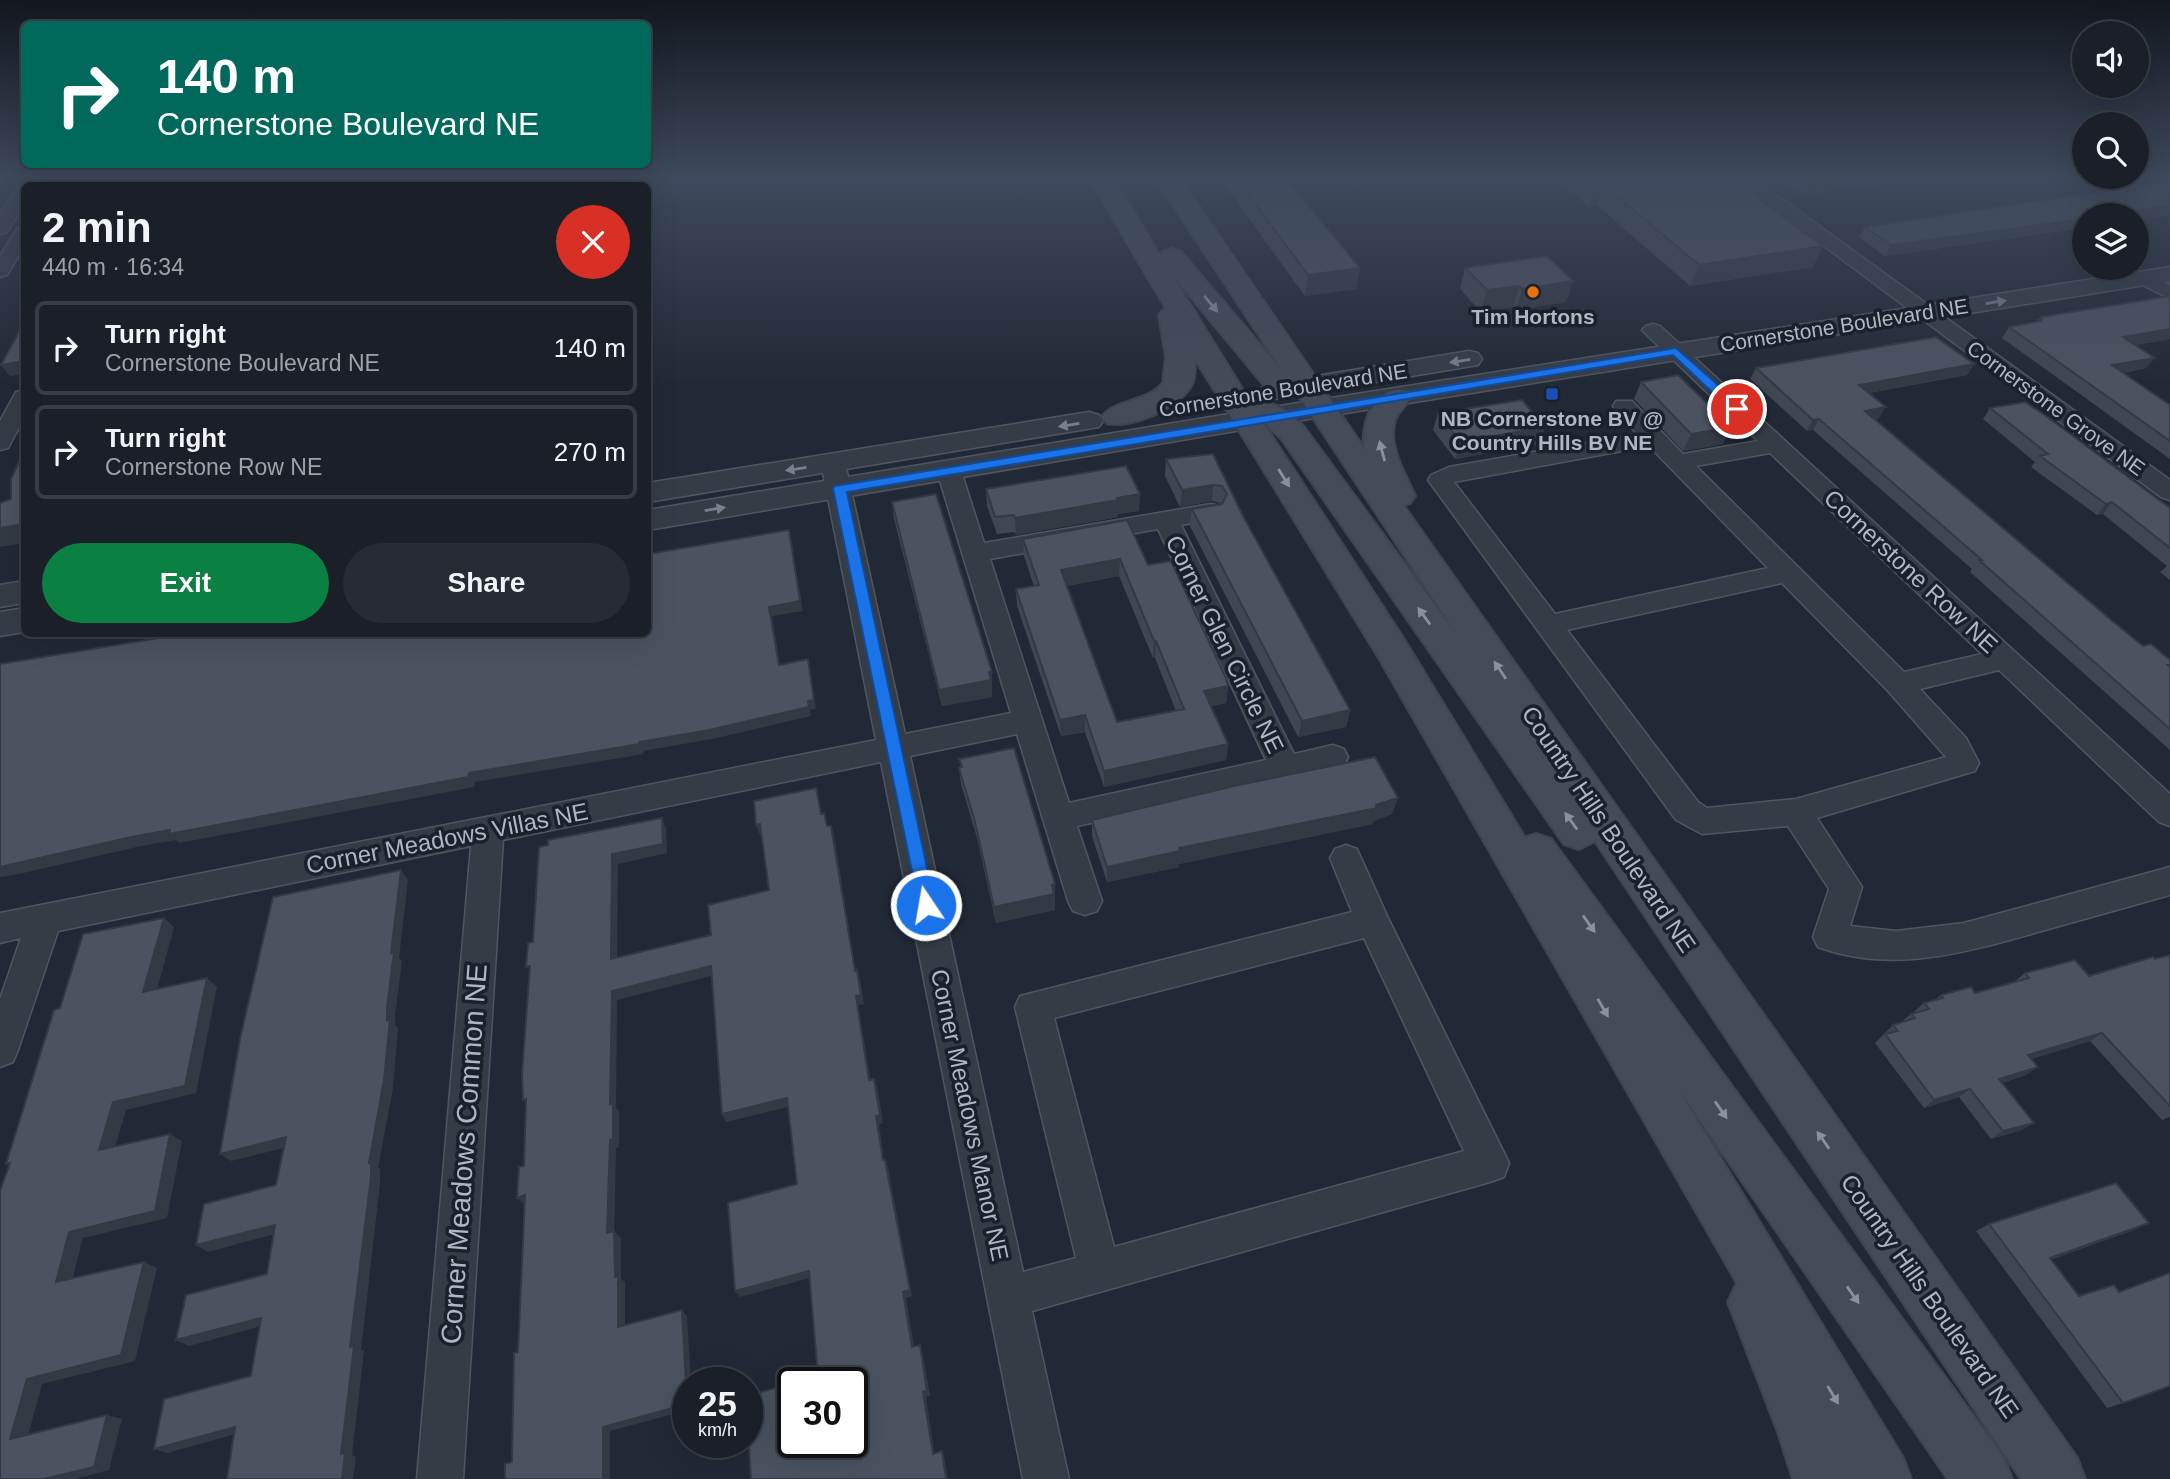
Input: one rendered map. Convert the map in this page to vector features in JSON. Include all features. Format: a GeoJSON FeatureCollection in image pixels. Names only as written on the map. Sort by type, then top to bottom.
{"type":"FeatureCollection","features":[{"type":"Feature","properties":{"kind":"main road","name":"Country Hills Boulevard NE"},"geometry":{"type":"LineString","coordinates":[[1143,245],[1163,279],[1424,560],[2056,1479]]}},
{"type":"Feature","properties":{"kind":"main road"},"geometry":{"type":"LineString","coordinates":[[1156,245],[1278,403],[1292,432],[1612,877],[1783,1083]]}},
{"type":"Feature","properties":{"kind":"main road","name":"Country Hills Boulevard NE"},"geometry":{"type":"LineString","coordinates":[[1205,245],[1392,650],[1882,1479]]}},
{"type":"Feature","properties":{"kind":"main road"},"geometry":{"type":"LineString","coordinates":[[1117,417],[1153,405],[1167,397],[1179,383],[1183,369],[1182,356],[1163,279]]}},
{"type":"Feature","properties":{"kind":"main road"},"geometry":{"type":"LineString","coordinates":[[1397,397],[1382,411],[1378,422],[1378,435],[1382,454],[1424,560]]}},
{"type":"Feature","properties":{"kind":"main road"},"geometry":{"type":"LineString","coordinates":[[1392,650],[1983,1479]]}},
{"type":"Feature","properties":{"kind":"main road"},"geometry":{"type":"LineString","coordinates":[[1710,1189],[1807,1432],[1822,1479]]}},
{"type":"Feature","properties":{"kind":"street"},"geometry":{"type":"LineString","coordinates":[[0,271],[16,245]]}},
{"type":"Feature","properties":{"kind":"street","name":"Cornerstone Grove NE"},"geometry":{"type":"LineString","coordinates":[[1833,245],[2170,492]]}},
{"type":"Feature","properties":{"kind":"street","name":"Cornerstone Boulevard NE"},"geometry":{"type":"LineString","coordinates":[[2149,262],[2170,252]]}},
{"type":"Feature","properties":{"kind":"street","name":"Cornerstone Boulevard NE"},"geometry":{"type":"LineString","coordinates":[[1721,320],[2072,267]]}},
{"type":"Feature","properties":{"kind":"street","name":"Cornerstone Boulevard NE"},"geometry":{"type":"LineString","coordinates":[[2149,269],[2170,274]]}},
{"type":"Feature","properties":{"kind":"street"},"geometry":{"type":"LineString","coordinates":[[2149,275],[2170,293]]}},
{"type":"Feature","properties":{"kind":"street","name":"Cornerstone Boulevard NE"},"geometry":{"type":"LineString","coordinates":[[651,519],[836,476],[1117,417],[1278,403],[1397,397],[1678,339],[1926,313],[2080,280]]}},
{"type":"Feature","properties":{"kind":"street"},"geometry":{"type":"LineString","coordinates":[[1625,335],[1653,330]]}},
{"type":"Feature","properties":{"kind":"street","name":"Cornerstone Row NE"},"geometry":{"type":"LineString","coordinates":[[1653,330],[1678,339],[1776,445],[2170,813]]}},
{"type":"Feature","properties":{"kind":"street","name":"Cornerstone Boulevard NE"},"geometry":{"type":"LineString","coordinates":[[651,493],[836,476],[949,471],[1278,403],[1488,356]]}},
{"type":"Feature","properties":{"kind":"street"},"geometry":{"type":"LineString","coordinates":[[0,397],[21,395]]}},
{"type":"Feature","properties":{"kind":"street"},"geometry":{"type":"LineString","coordinates":[[0,443],[21,401]]}},
{"type":"Feature","properties":{"kind":"street"},"geometry":{"type":"LineString","coordinates":[[1624,406],[1898,684],[1955,746],[1964,763],[1796,812],[1702,821],[1687,811],[1440,480],[1449,475],[1654,438]]}},
{"type":"Feature","properties":{"kind":"street"},"geometry":{"type":"LineString","coordinates":[[1680,462],[1776,445]]}},
{"type":"Feature","properties":{"kind":"street"},"geometry":{"type":"LineString","coordinates":[[0,450],[21,446]]}},
{"type":"Feature","properties":{"kind":"street"},"geometry":{"type":"LineString","coordinates":[[949,471],[1085,901]]}},
{"type":"Feature","properties":{"kind":"street","name":"Corner Meadows Manor NE"},"geometry":{"type":"LineString","coordinates":[[836,476],[1046,1479]]}},
{"type":"Feature","properties":{"kind":"street","name":"Corner Glen Circle NE"},"geometry":{"type":"LineString","coordinates":[[975,553],[1211,512]]}},
{"type":"Feature","properties":{"kind":"street","name":"Corner Glen Circle NE"},"geometry":{"type":"LineString","coordinates":[[1166,520],[1285,767]]}},
{"type":"Feature","properties":{"kind":"street"},"geometry":{"type":"LineString","coordinates":[[1548,625],[1786,573]]}},
{"type":"Feature","properties":{"kind":"street"},"geometry":{"type":"LineString","coordinates":[[0,596],[21,592]]}},
{"type":"Feature","properties":{"kind":"street"},"geometry":{"type":"LineString","coordinates":[[0,624],[21,621]]}},
{"type":"Feature","properties":{"kind":"street"},"geometry":{"type":"LineString","coordinates":[[1898,684],[2005,659]]}},
{"type":"Feature","properties":{"kind":"street"},"geometry":{"type":"LineString","coordinates":[[894,748],[1028,721]]}},
{"type":"Feature","properties":{"kind":"street","name":"Corner Meadows Villas NE"},"geometry":{"type":"LineString","coordinates":[[0,928],[894,748]]}},
{"type":"Feature","properties":{"kind":"street","name":"Corner Glen Circle NE"},"geometry":{"type":"LineString","coordinates":[[1058,818],[1333,757]]}},
{"type":"Feature","properties":{"kind":"street"},"geometry":{"type":"LineString","coordinates":[[1796,812],[1846,887],[1830,937],[1868,945],[1896,946],[1964,939],[2170,881]]}},
{"type":"Feature","properties":{"kind":"street","name":"Corner Meadows Common NE"},"geometry":{"type":"LineString","coordinates":[[440,1479],[488,829]]}},
{"type":"Feature","properties":{"kind":"street"},"geometry":{"type":"LineString","coordinates":[[1009,1297],[1490,1163],[1373,921],[1346,858]]}},
{"type":"Feature","properties":{"kind":"street"},"geometry":{"type":"LineString","coordinates":[[0,1050],[46,919]]}},
{"type":"Feature","properties":{"kind":"street"},"geometry":{"type":"LineString","coordinates":[[1100,1271],[1033,1007],[1373,921]]}},
{"type":"Feature","properties":{"kind":"building"},"geometry":{"type":"Polygon","coordinates":[[[1286,245],[1341,245],[1360,268],[1308,275],[1286,245]]]}},
{"type":"Feature","properties":{"kind":"building"},"geometry":{"type":"Polygon","coordinates":[[[1675,245],[1823,246],[1699,265],[1675,245]]]}},
{"type":"Feature","properties":{"kind":"building"},"geometry":{"type":"Polygon","coordinates":[[[1547,256],[1573,281],[1522,289],[1520,286],[1487,290],[1465,268],[1547,256]]]}},
{"type":"Feature","properties":{"kind":"building"},"geometry":{"type":"Polygon","coordinates":[[[2170,296],[2170,329],[2123,337],[2155,358],[2112,365],[2170,405],[2170,441],[2009,327],[2040,321],[2038,320],[2042,319],[2041,317],[2170,296]]]}},
{"type":"Feature","properties":{"kind":"building"},"geometry":{"type":"Polygon","coordinates":[[[21,328],[21,362],[1,365],[21,328]]]}},
{"type":"Feature","properties":{"kind":"building"},"geometry":{"type":"Polygon","coordinates":[[[1936,337],[1974,364],[1859,385],[1886,407],[1865,411],[2116,624],[2143,646],[2151,644],[2170,660],[2170,729],[1979,560],[1982,560],[1819,419],[1813,420],[1756,368],[1936,337]]]}},
{"type":"Feature","properties":{"kind":"building"},"geometry":{"type":"Polygon","coordinates":[[[1678,375],[1732,427],[1691,434],[1641,382],[1678,375]]]}},
{"type":"Feature","properties":{"kind":"building"},"geometry":{"type":"Polygon","coordinates":[[[1522,400],[1545,427],[1460,442],[1438,413],[1522,400]]]}},
{"type":"Feature","properties":{"kind":"building"},"geometry":{"type":"Polygon","coordinates":[[[2025,402],[2170,508],[2170,548],[2112,502],[2106,504],[2040,456],[2048,454],[1990,408],[2025,402]]]}},
{"type":"Feature","properties":{"kind":"building"},"geometry":{"type":"Polygon","coordinates":[[[1213,454],[1243,516],[1350,710],[1302,721],[1192,509],[1222,504],[1227,494],[1222,486],[1213,485],[1182,490],[1166,459],[1213,454]]]}},
{"type":"Feature","properties":{"kind":"building"},"geometry":{"type":"Polygon","coordinates":[[[21,457],[21,524],[0,528],[0,503],[11,499],[11,479],[21,457]]]}},
{"type":"Feature","properties":{"kind":"building"},"geometry":{"type":"Polygon","coordinates":[[[1126,466],[1140,494],[1015,518],[1014,515],[995,517],[986,489],[1126,466]]]}},
{"type":"Feature","properties":{"kind":"building"},"geometry":{"type":"Polygon","coordinates":[[[936,494],[992,672],[989,672],[991,680],[939,690],[892,502],[936,494]]]}},
{"type":"Feature","properties":{"kind":"building"},"geometry":{"type":"Polygon","coordinates":[[[1127,520],[1148,565],[1171,561],[1226,678],[1228,686],[1204,691],[1228,744],[1104,771],[1085,715],[1060,720],[1016,589],[1039,585],[1023,539],[1127,520]],[[1120,559],[1061,570],[1117,722],[1184,709],[1120,559]]]}},
{"type":"Feature","properties":{"kind":"building"},"geometry":{"type":"Polygon","coordinates":[[[789,530],[800,601],[769,607],[779,665],[808,659],[814,700],[808,701],[809,707],[639,744],[469,773],[468,777],[169,834],[170,830],[131,837],[0,867],[0,664],[165,637],[651,637],[651,553],[789,530]]]}},
{"type":"Feature","properties":{"kind":"building"},"geometry":{"type":"Polygon","coordinates":[[[1014,748],[1055,884],[1052,885],[1054,894],[994,907],[959,759],[1014,748]]]}},
{"type":"Feature","properties":{"kind":"building"},"geometry":{"type":"Polygon","coordinates":[[[1375,757],[1398,798],[1376,805],[1377,808],[1179,848],[1180,851],[1107,867],[1092,820],[1234,786],[1375,757]]]}},
{"type":"Feature","properties":{"kind":"building"},"geometry":{"type":"Polygon","coordinates":[[[816,788],[821,814],[824,813],[827,826],[831,826],[861,995],[856,996],[869,1080],[874,1079],[883,1160],[910,1290],[903,1292],[912,1347],[920,1345],[927,1391],[923,1392],[933,1454],[942,1451],[946,1479],[751,1479],[750,1458],[763,1458],[763,1391],[777,1388],[777,1458],[868,1458],[868,1367],[817,1367],[809,1271],[735,1291],[728,1203],[797,1184],[787,1098],[722,1114],[711,966],[612,991],[610,1104],[613,1103],[613,1139],[610,1140],[607,1233],[614,1231],[615,1277],[618,1276],[618,1327],[682,1310],[685,1367],[672,1367],[672,1408],[603,1427],[603,1479],[505,1479],[505,1464],[512,1462],[514,1353],[518,1352],[525,1195],[517,1198],[519,1167],[524,1166],[526,1099],[523,1100],[522,1074],[530,966],[526,967],[528,943],[533,942],[539,847],[548,845],[548,840],[662,818],[663,844],[612,854],[611,959],[711,935],[708,905],[769,890],[754,801],[816,788]]]}},
{"type":"Feature","properties":{"kind":"building"},"geometry":{"type":"Polygon","coordinates":[[[401,870],[391,953],[394,952],[387,1008],[387,1020],[390,1019],[384,1080],[369,1163],[371,1162],[371,1177],[350,1347],[354,1346],[341,1454],[345,1453],[342,1479],[227,1479],[235,1427],[154,1449],[164,1399],[251,1376],[261,1318],[176,1340],[186,1295],[267,1274],[275,1225],[196,1245],[204,1204],[276,1185],[286,1137],[220,1154],[240,1039],[273,897],[401,870]]]}},
{"type":"Feature","properties":{"kind":"building"},"geometry":{"type":"Polygon","coordinates":[[[164,918],[143,992],[207,978],[185,1086],[113,1102],[99,1150],[170,1134],[155,1211],[69,1232],[56,1282],[144,1262],[121,1355],[27,1379],[10,1439],[107,1415],[94,1467],[44,1479],[0,1479],[0,1191],[10,1163],[6,1164],[54,1010],[60,1008],[83,934],[164,918]]]}},
{"type":"Feature","properties":{"kind":"building"},"geometry":{"type":"Polygon","coordinates":[[[2170,955],[2170,1106],[2102,1033],[2028,1055],[2038,1067],[1999,1079],[2034,1123],[2003,1131],[1970,1089],[1934,1100],[1885,1034],[1898,1031],[1893,1025],[1915,1018],[1911,1014],[1929,1009],[1924,1003],[1943,998],[1941,995],[1971,987],[1975,993],[2029,978],[2025,973],[2075,960],[2089,976],[2153,957],[2155,959],[2170,955]]]}},
{"type":"Feature","properties":{"kind":"building"},"geometry":{"type":"Polygon","coordinates":[[[2116,1183],[2149,1223],[2050,1258],[2079,1296],[2114,1285],[2119,1292],[2170,1273],[2170,1386],[2123,1403],[1989,1224],[2116,1183]]]}},
{"type":"Feature","properties":{"kind":"place","name":"Tim Hortons"},"geometry":{"type":"Point","coordinates":[1533,292]}},
{"type":"Feature","properties":{"kind":"place","name":"NB Cornerstone BV @ Country Hills BV NE"},"geometry":{"type":"Point","coordinates":[1552,394]}},
{"type":"Feature","properties":{"kind":"route"},"geometry":{"type":"LineString","coordinates":[[926,905],[839,489],[1214,425],[1676,351],[1737,409]]}}]}
